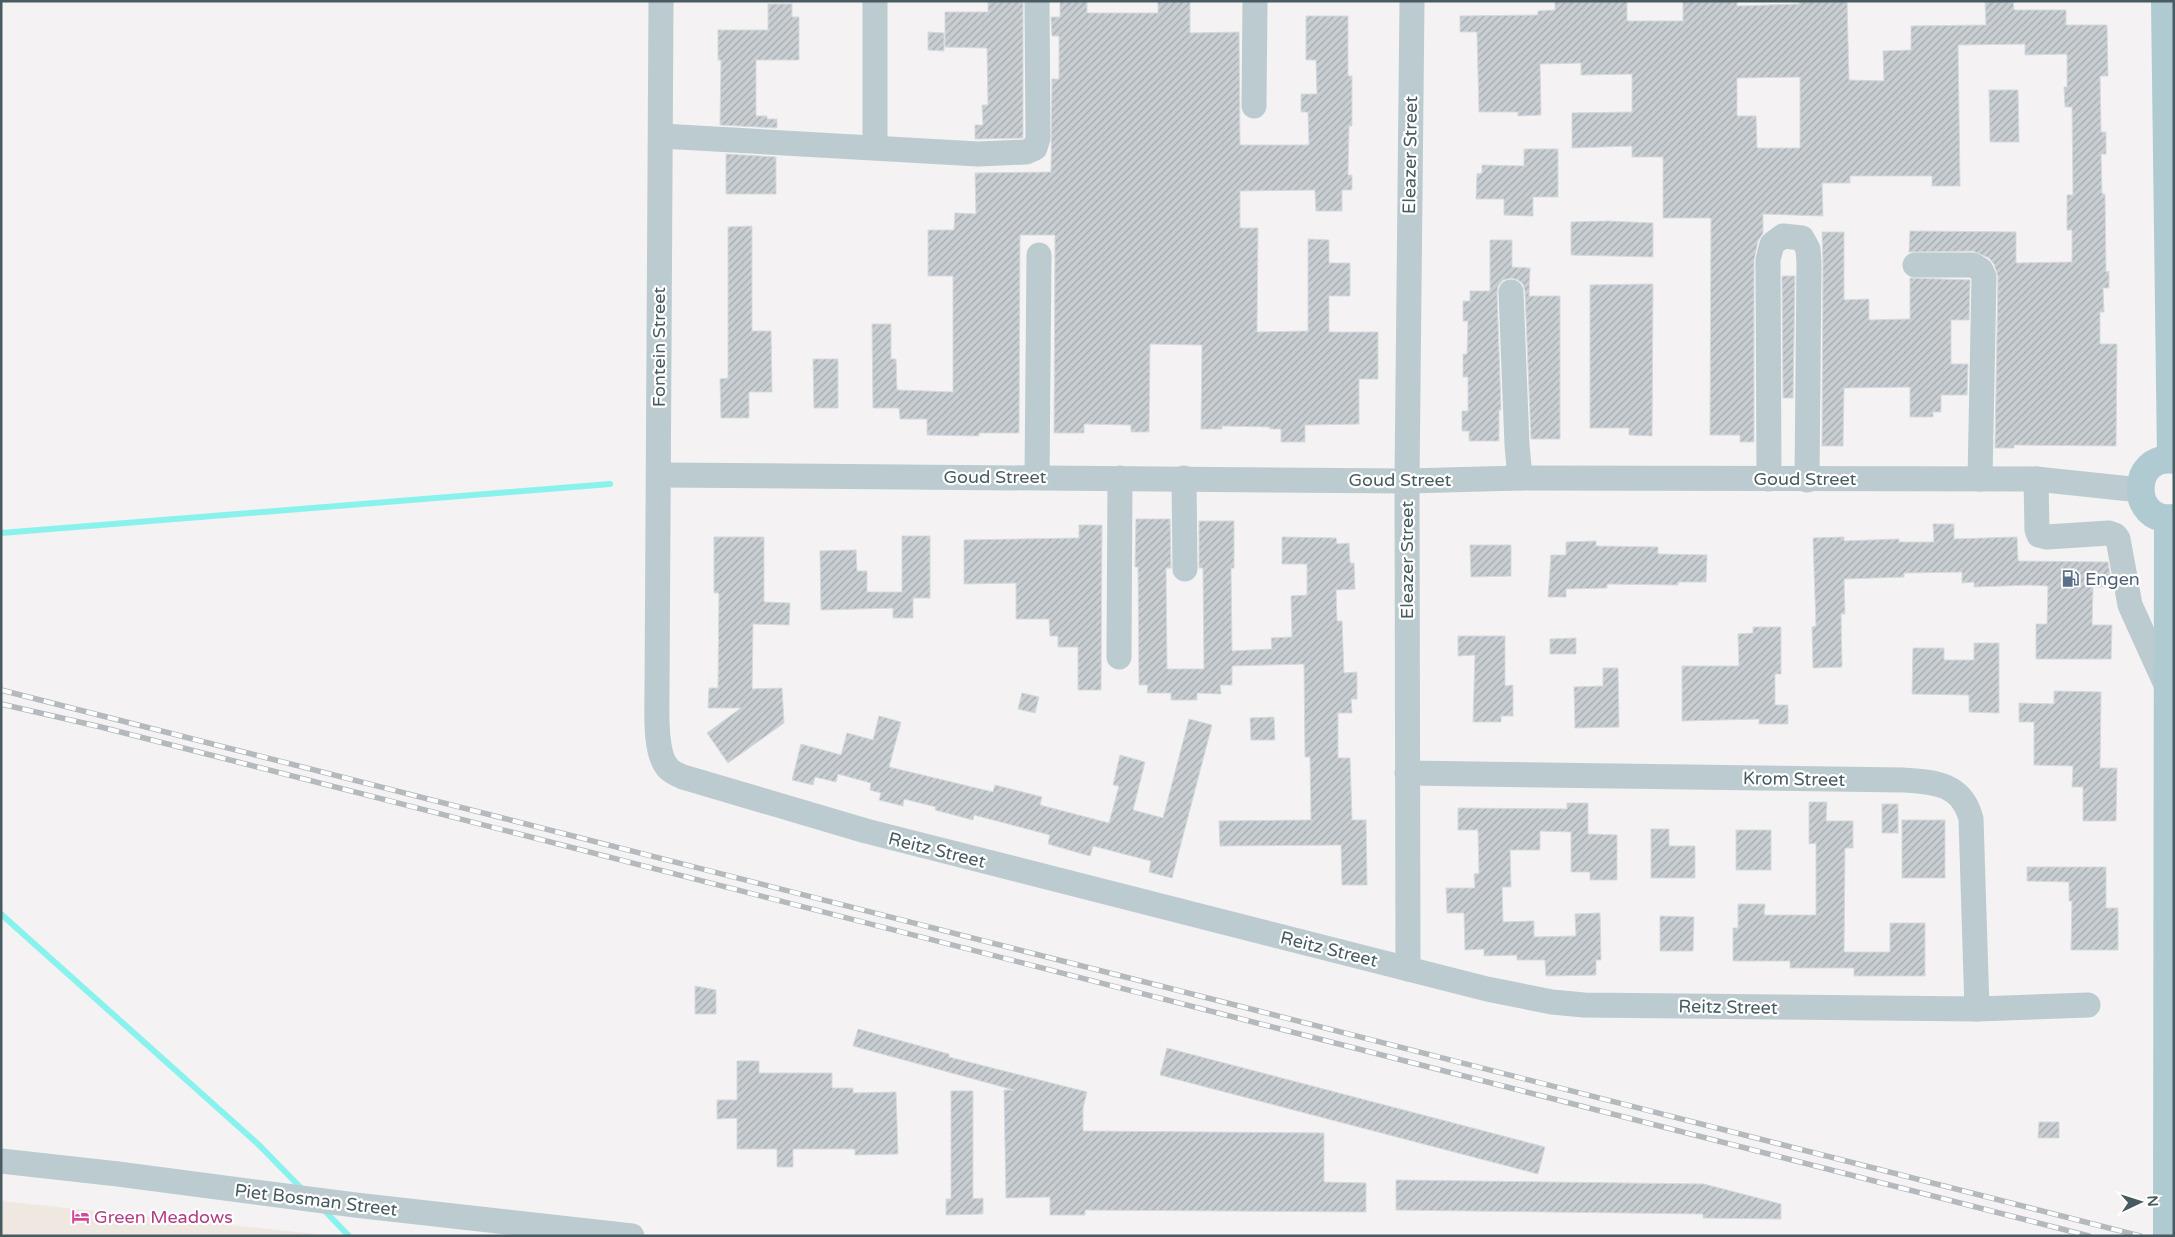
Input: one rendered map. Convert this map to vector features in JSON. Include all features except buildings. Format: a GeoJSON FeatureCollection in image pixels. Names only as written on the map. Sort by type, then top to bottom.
{"type":"FeatureCollection","features":[{"type":"Feature","properties":{"kind":"main road"},"geometry":{"type":"LineString","coordinates":[[2165,1],[2172,459],[2160,460],[2151,465],[2144,473],[2140,490],[2143,503],[2150,511],[2158,516],[2171,518],[2167,1236]]}},
{"type":"Feature","properties":{"kind":"street","name":"Fontein Street"},"geometry":{"type":"LineString","coordinates":[[657,692],[661,1]]}},
{"type":"Feature","properties":{"kind":"street"},"geometry":{"type":"LineString","coordinates":[[874,147],[875,1]]}},
{"type":"Feature","properties":{"kind":"street"},"geometry":{"type":"LineString","coordinates":[[661,136],[978,154],[1026,152],[1035,148],[1038,138],[1037,1]]}},
{"type":"Feature","properties":{"kind":"street"},"geometry":{"type":"LineString","coordinates":[[1254,1],[1254,106]]}},
{"type":"Feature","properties":{"kind":"street","name":"Eleazer Street"},"geometry":{"type":"LineString","coordinates":[[1408,969],[1407,481],[1412,1]]}},
{"type":"Feature","properties":{"kind":"street"},"geometry":{"type":"LineString","coordinates":[[1769,479],[1768,260],[1772,244],[1784,236],[1802,238],[1808,249],[1808,480]]}},
{"type":"Feature","properties":{"kind":"street"},"geometry":{"type":"LineString","coordinates":[[1037,477],[1039,255]]}},
{"type":"Feature","properties":{"kind":"street"},"geometry":{"type":"LineString","coordinates":[[1915,265],[1973,265],[1981,270],[1984,277],[1980,479]]}},
{"type":"Feature","properties":{"kind":"street"},"geometry":{"type":"LineString","coordinates":[[1511,292],[1520,478]]}},
{"type":"Feature","properties":{"kind":"street","name":"Goud Street"},"geometry":{"type":"LineString","coordinates":[[659,474],[1407,481],[1520,478],[2036,479],[2140,490]]}},
{"type":"Feature","properties":{"kind":"street"},"geometry":{"type":"LineString","coordinates":[[1119,657],[1120,478]]}},
{"type":"Feature","properties":{"kind":"street"},"geometry":{"type":"LineString","coordinates":[[1184,478],[1185,569]]}},
{"type":"Feature","properties":{"kind":"street"},"geometry":{"type":"LineString","coordinates":[[2036,479],[2037,530],[2039,535],[2047,538],[2109,533],[2115,535],[2118,539],[2130,605],[2169,692]]}},
{"type":"Feature","properties":{"kind":"street","name":"Reitz Street"},"geometry":{"type":"LineString","coordinates":[[657,692],[661,755],[668,769],[683,777],[866,832],[1487,989],[1552,1002],[1584,1005],[1977,1010],[2088,1005]]}},
{"type":"Feature","properties":{"kind":"street","name":"Krom Street"},"geometry":{"type":"LineString","coordinates":[[1408,773],[1934,782],[1962,797],[1968,807],[1971,819],[1977,1010]]}},
{"type":"Feature","properties":{"kind":"street","name":"Piet Bosman Street"},"geometry":{"type":"LineString","coordinates":[[1,1161],[118,1174],[354,1206],[632,1236]]}},
{"type":"Feature","properties":{"kind":"shaded area","name":"Green Meadows"},"geometry":{"type":"Polygon","coordinates":[[[1,1201],[316,1234],[318,1236],[1,1236],[1,1201]]]}},
{"type":"Feature","properties":{"kind":"waterway"},"geometry":{"type":"LineString","coordinates":[[1,533],[610,484]]}},
{"type":"Feature","properties":{"kind":"waterway"},"geometry":{"type":"LineString","coordinates":[[1,914],[259,1145],[303,1190]]}},
{"type":"Feature","properties":{"kind":"waterway"},"geometry":{"type":"LineString","coordinates":[[323,1209],[349,1236]]}},
{"type":"Feature","properties":{"kind":"railway"},"geometry":{"type":"LineString","coordinates":[[1,690],[2140,1236]]}},
{"type":"Feature","properties":{"kind":"railway"},"geometry":{"type":"LineString","coordinates":[[1,704],[101,727],[2089,1236]]}},
{"type":"Feature","properties":{"kind":"place","name":"Engen"},"geometry":{"type":"Point","coordinates":[2071,579]}},
{"type":"Feature","properties":{"kind":"place","name":"Green Meadows"},"geometry":{"type":"Point","coordinates":[80,1217]}}]}
